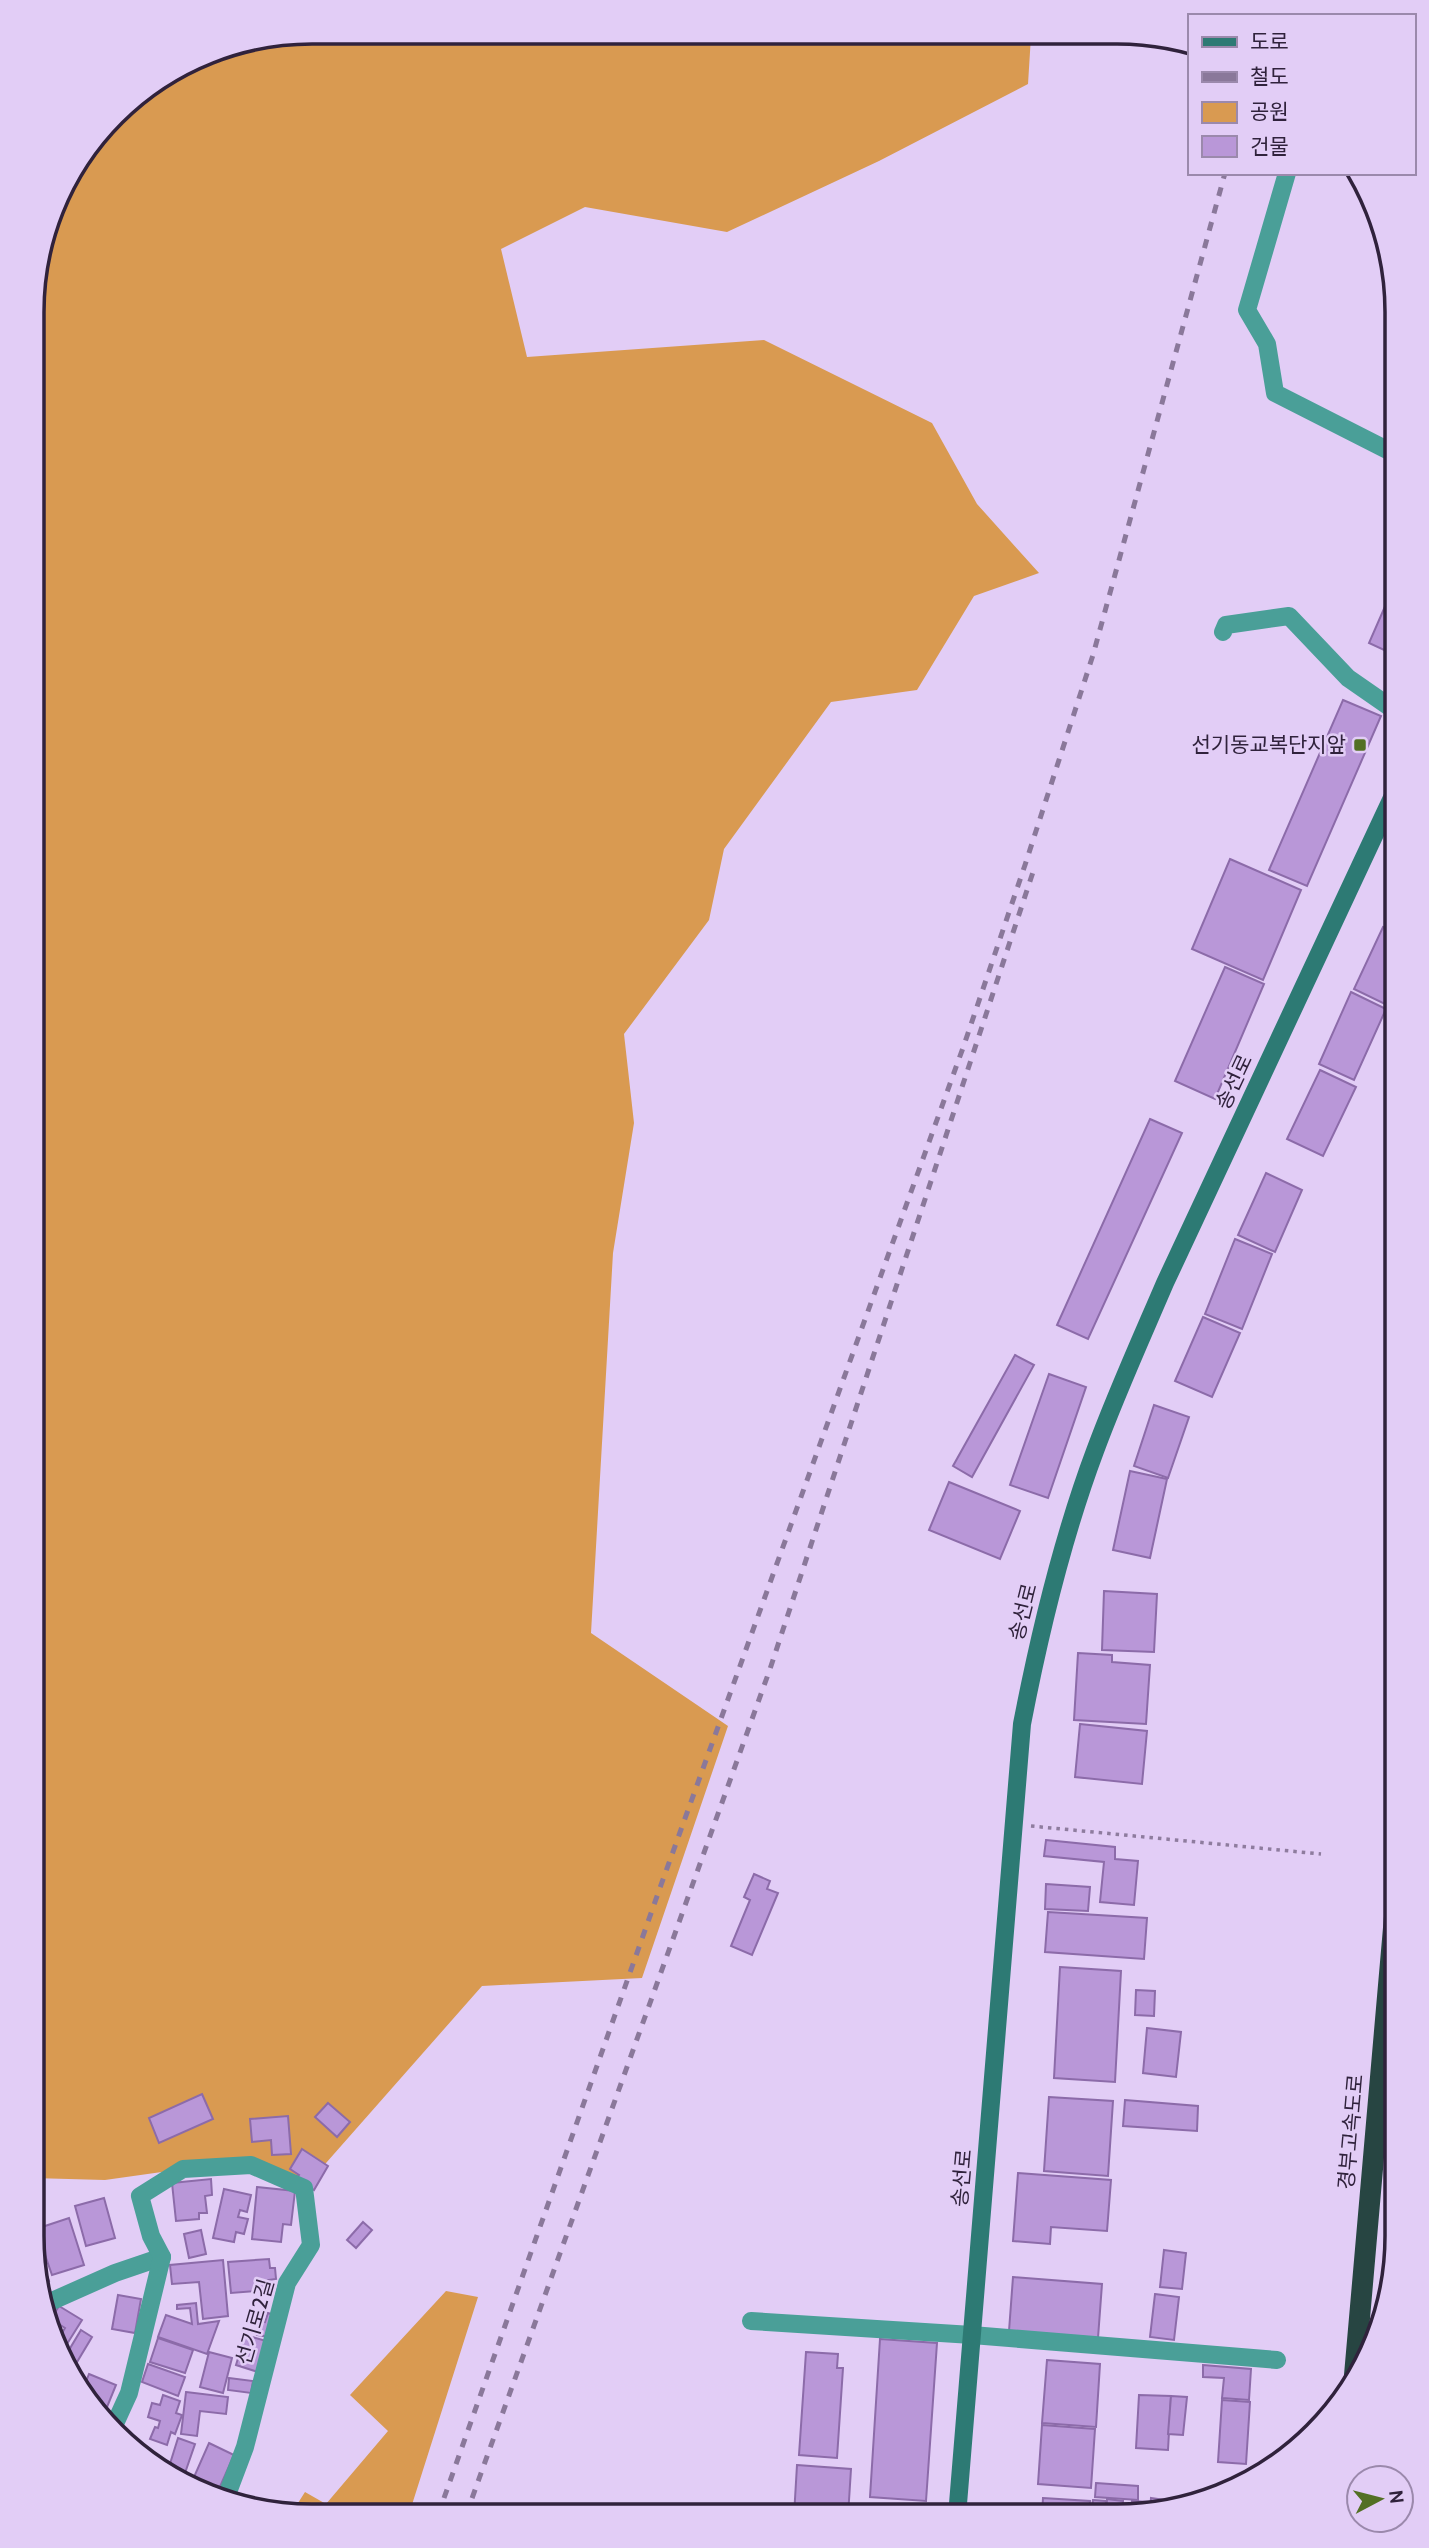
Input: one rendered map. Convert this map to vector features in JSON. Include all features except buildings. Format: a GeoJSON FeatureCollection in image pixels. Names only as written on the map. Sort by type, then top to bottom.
{"type":"FeatureCollection","features":[{"type":"Feature","properties":{"kind":"highway","name":"경부고속도로"},"geometry":{"type":"LineString","coordinates":[[1356,2358],[1385,2026]]}},
{"type":"Feature","properties":{"kind":"main road","name":"송선로"},"geometry":{"type":"LineString","coordinates":[[958,2504],[1022,1724],[1038,1638],[1094,1451],[1165,1283],[1385,813]]}},
{"type":"Feature","properties":{"kind":"street"},"geometry":{"type":"LineString","coordinates":[[1286,175],[1247,310],[1267,344],[1275,393],[1385,449]]}},
{"type":"Feature","properties":{"kind":"street"},"geometry":{"type":"LineString","coordinates":[[1223,632],[1226,625],[1289,616],[1348,678],[1385,704]]}},
{"type":"Feature","properties":{"kind":"street","name":"선기로2길"},"geometry":{"type":"LineString","coordinates":[[162,2257],[151,2236],[139,2196],[183,2169],[251,2165],[304,2188],[311,2245],[287,2283],[245,2447],[228,2491]]}},
{"type":"Feature","properties":{"kind":"street"},"geometry":{"type":"LineString","coordinates":[[52,2301],[115,2273],[162,2257]]}},
{"type":"Feature","properties":{"kind":"street"},"geometry":{"type":"LineString","coordinates":[[117,2420],[129,2393],[162,2257]]}},
{"type":"Feature","properties":{"kind":"street"},"geometry":{"type":"LineString","coordinates":[[751,2321],[972,2335],[1277,2360]]}},
{"type":"Feature","properties":{"kind":"path"},"geometry":{"type":"LineString","coordinates":[[1014,1825],[1321,1854]]}},
{"type":"Feature","properties":{"kind":"green space"},"geometry":{"type":"Polygon","coordinates":[[[1030,44],[1028,84],[879,161],[727,232],[585,207],[501,249],[527,357],[764,340],[932,423],[977,504],[1039,573],[974,596],[917,690],[831,702],[724,849],[709,920],[624,1034],[634,1123],[613,1253],[591,1633],[728,1726],[642,1978],[482,1986],[304,2188],[251,2165],[183,2169],[105,2180],[44,2178],[44,295],[49,260],[64,209],[99,149],[122,122],[149,99],[209,64],[277,46],[1030,44]]]}},
{"type":"Feature","properties":{"kind":"green space"},"geometry":{"type":"Polygon","coordinates":[[[446,2291],[478,2297],[412,2504],[326,2504],[388,2431],[350,2395],[446,2291]]]}},
{"type":"Feature","properties":{"kind":"green space"},"geometry":{"type":"Polygon","coordinates":[[[305,2492],[326,2504],[297,2504],[305,2492]]]}},
{"type":"Feature","properties":{"kind":"railway"},"geometry":{"type":"LineString","coordinates":[[442,2504],[661,1885],[964,1045],[1025,865],[1093,655],[1224,175]]}},
{"type":"Feature","properties":{"kind":"railway"},"geometry":{"type":"LineString","coordinates":[[470,2504],[770,1669],[1033,872]]}},
{"type":"Feature","properties":{"kind":"place","name":"선기동교복단지앞"},"geometry":{"type":"Point","coordinates":[1360,745]}}]}
